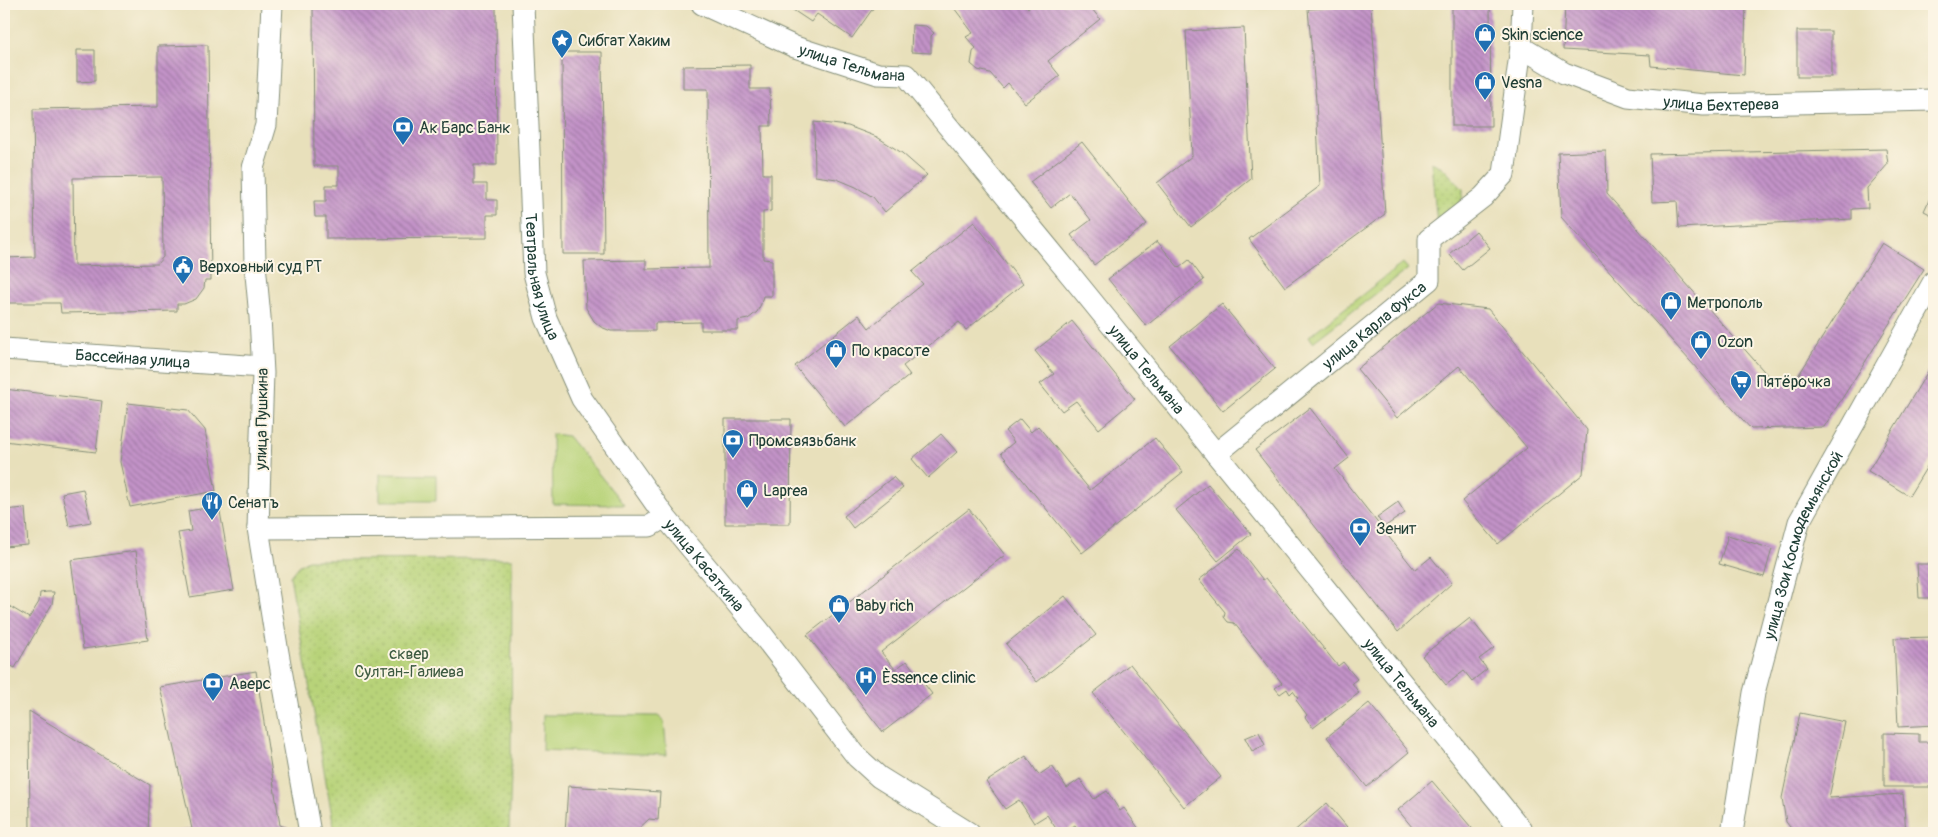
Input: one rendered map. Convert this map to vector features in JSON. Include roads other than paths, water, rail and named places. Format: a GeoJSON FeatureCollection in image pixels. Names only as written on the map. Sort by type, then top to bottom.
{"type":"FeatureCollection","features":[{"type":"Feature","properties":{"kind":"street","name":"улица Пушкина"},"geometry":{"type":"LineString","coordinates":[[272,4],[266,125],[253,168],[255,264],[262,367],[258,528],[276,647],[310,833]]}},
{"type":"Feature","properties":{"kind":"street","name":"Театральная улица"},"geometry":{"type":"LineString","coordinates":[[523,4],[534,272],[546,318],[582,399],[665,517]]}},
{"type":"Feature","properties":{"kind":"street","name":"улица Тельмана"},"geometry":{"type":"LineString","coordinates":[[702,4],[795,47],[878,74],[906,75],[1524,833]]}},
{"type":"Feature","properties":{"kind":"street","name":"улица Карла Фукса"},"geometry":{"type":"LineString","coordinates":[[1216,454],[1429,280],[1429,239],[1483,197],[1504,174],[1521,47],[1522,4]]}},
{"type":"Feature","properties":{"kind":"street","name":"улица Бехтерева"},"geometry":{"type":"LineString","coordinates":[[1521,47],[1564,73],[1628,97],[1704,105],[1934,100]]}},
{"type":"Feature","properties":{"kind":"street","name":"улица Зои Космодемьянской"},"geometry":{"type":"LineString","coordinates":[[1732,833],[1754,693],[1799,522],[1934,281]]}},
{"type":"Feature","properties":{"kind":"street","name":"Бассейная улица"},"geometry":{"type":"LineString","coordinates":[[4,349],[262,367]]}},
{"type":"Feature","properties":{"kind":"street","name":"улица Касаткина"},"geometry":{"type":"LineString","coordinates":[[258,528],[650,526],[665,517],[758,629],[857,756],[879,777],[969,833]]}},
{"type":"Feature","properties":{"kind":"place","name":"Skin science"},"geometry":{"type":"Point","coordinates":[1485,53]}},
{"type":"Feature","properties":{"kind":"place","name":"Сибгат Хаким"},"geometry":{"type":"Point","coordinates":[562,59]}},
{"type":"Feature","properties":{"kind":"place","name":"Vesna"},"geometry":{"type":"Point","coordinates":[1485,101]}},
{"type":"Feature","properties":{"kind":"place","name":"Ак Барс Банк"},"geometry":{"type":"Point","coordinates":[403,146]}},
{"type":"Feature","properties":{"kind":"place","name":"Верховный суд РТ"},"geometry":{"type":"Point","coordinates":[183,285]}},
{"type":"Feature","properties":{"kind":"place","name":"Метрополь"},"geometry":{"type":"Point","coordinates":[1671,321]}},
{"type":"Feature","properties":{"kind":"place","name":"Ozon"},"geometry":{"type":"Point","coordinates":[1701,360]}},
{"type":"Feature","properties":{"kind":"place","name":"По красоте"},"geometry":{"type":"Point","coordinates":[836,369]}},
{"type":"Feature","properties":{"kind":"place","name":"Пятёрочка"},"geometry":{"type":"Point","coordinates":[1741,400]}},
{"type":"Feature","properties":{"kind":"place","name":"Промсвязьбанк"},"geometry":{"type":"Point","coordinates":[733,459]}},
{"type":"Feature","properties":{"kind":"place","name":"Laprea"},"geometry":{"type":"Point","coordinates":[747,509]}},
{"type":"Feature","properties":{"kind":"place","name":"Сенатъ"},"geometry":{"type":"Point","coordinates":[212,521]}},
{"type":"Feature","properties":{"kind":"place","name":"Зенит"},"geometry":{"type":"Point","coordinates":[1360,547]}},
{"type":"Feature","properties":{"kind":"place","name":"Baby rich"},"geometry":{"type":"Point","coordinates":[839,624]}},
{"type":"Feature","properties":{"kind":"place","name":"Èssence clinic"},"geometry":{"type":"Point","coordinates":[866,696]}},
{"type":"Feature","properties":{"kind":"place","name":"Аверс"},"geometry":{"type":"Point","coordinates":[213,702]}},
{"type":"Feature","properties":{"kind":"park label","name":"сквер Султан-Галиева"},"geometry":{"type":"Point","coordinates":[409,662]}}]}
